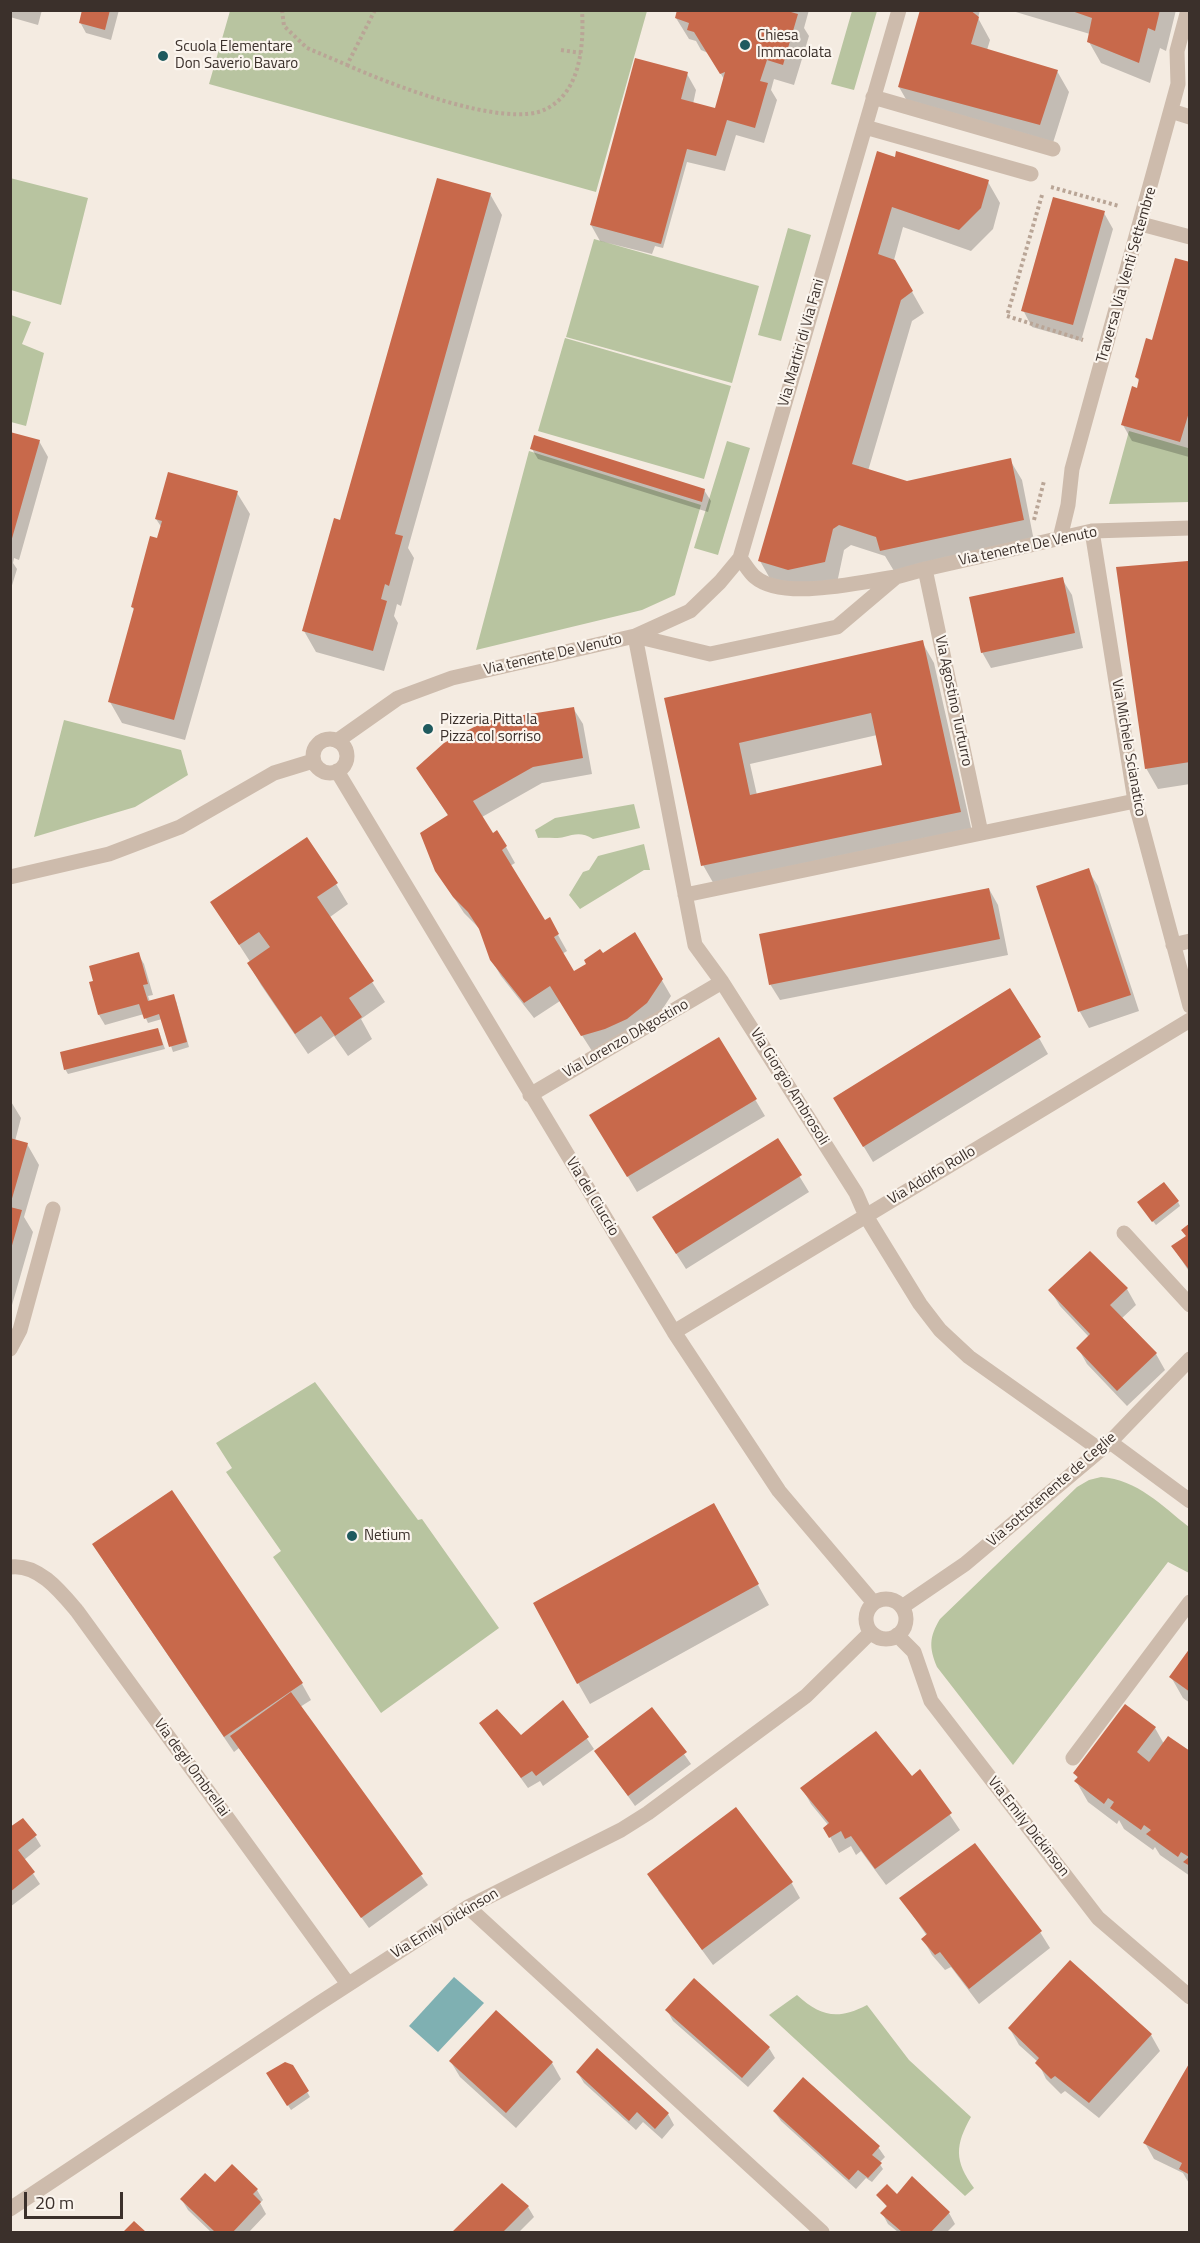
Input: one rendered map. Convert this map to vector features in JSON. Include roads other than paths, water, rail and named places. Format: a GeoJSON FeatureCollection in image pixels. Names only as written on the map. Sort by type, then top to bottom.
{"type":"FeatureCollection","features":[{"type":"Feature","properties":{"kind":"street","name":"Via Martiri di Via Fani"},"geometry":{"type":"LineString","coordinates":[[740,558],[898,10]]}},
{"type":"Feature","properties":{"kind":"street","name":"Traversa Via Venti Settembre"},"geometry":{"type":"LineString","coordinates":[[1060,538],[1068,505],[1072,469],[1143,218],[1178,84],[1177,51],[1188,10]]}},
{"type":"Feature","properties":{"kind":"street"},"geometry":{"type":"LineString","coordinates":[[873,97],[1053,149]]}},
{"type":"Feature","properties":{"kind":"street"},"geometry":{"type":"LineString","coordinates":[[1171,111],[1190,117]]}},
{"type":"Feature","properties":{"kind":"street"},"geometry":{"type":"LineString","coordinates":[[865,127],[1031,174]]}},
{"type":"Feature","properties":{"kind":"street"},"geometry":{"type":"LineString","coordinates":[[1143,218],[1190,237]]}},
{"type":"Feature","properties":{"kind":"street","name":"Via tenente De Venuto"},"geometry":{"type":"LineString","coordinates":[[337,741],[398,698],[452,678],[635,636],[710,654],[837,627],[896,577],[926,569],[1092,531],[1190,528]]}},
{"type":"Feature","properties":{"kind":"street","name":"Via Michele Scianatico"},"geometry":{"type":"LineString","coordinates":[[1092,531],[1136,801],[1190,1006]]}},
{"type":"Feature","properties":{"kind":"street"},"geometry":{"type":"LineString","coordinates":[[635,636],[690,611],[720,582],[740,558],[755,578],[778,586],[803,590],[896,577]]}},
{"type":"Feature","properties":{"kind":"street","name":"Via Agostino Turturro"},"geometry":{"type":"LineString","coordinates":[[926,569],[981,833]]}},
{"type":"Feature","properties":{"kind":"street","name":"Via Giorgio Ambrosoli"},"geometry":{"type":"LineString","coordinates":[[635,636],[695,945],[722,982],[856,1193],[866,1216],[920,1304],[940,1330],[969,1357],[1190,1501]]}},
{"type":"Feature","properties":{"kind":"street"},"geometry":{"type":"LineString","coordinates":[[327,740],[337,741],[345,748],[346,759],[342,768],[337,771],[323,772],[313,761],[313,752],[318,744],[327,740]]}},
{"type":"Feature","properties":{"kind":"street"},"geometry":{"type":"LineString","coordinates":[[10,877],[119,850],[180,827],[273,773],[313,761]]}},
{"type":"Feature","properties":{"kind":"street","name":"Via del Ciuccio"},"geometry":{"type":"LineString","coordinates":[[337,771],[674,1332],[779,1491],[874,1603]]}},
{"type":"Feature","properties":{"kind":"street"},"geometry":{"type":"LineString","coordinates":[[685,895],[1136,801]]}},
{"type":"Feature","properties":{"kind":"street"},"geometry":{"type":"LineString","coordinates":[[1173,945],[1190,941]]}},
{"type":"Feature","properties":{"kind":"street","name":"Via Lorenzo DAgostino"},"geometry":{"type":"LineString","coordinates":[[530,1095],[722,982]]}},
{"type":"Feature","properties":{"kind":"street","name":"Via Adolfo Rollo"},"geometry":{"type":"LineString","coordinates":[[674,1332],[1190,1020]]}},
{"type":"Feature","properties":{"kind":"street"},"geometry":{"type":"LineString","coordinates":[[10,1349],[20,1330],[53,1209]]}},
{"type":"Feature","properties":{"kind":"street"},"geometry":{"type":"LineString","coordinates":[[1124,1233],[1190,1305]]}},
{"type":"Feature","properties":{"kind":"street","name":"Via sottotenente de Ceglie"},"geometry":{"type":"LineString","coordinates":[[902,1606],[965,1564],[1104,1445],[1190,1359]]}},
{"type":"Feature","properties":{"kind":"street","name":"Via degli Ombrellai"},"geometry":{"type":"LineString","coordinates":[[16,1566],[54,1584],[77,1611],[348,1984]]}},
{"type":"Feature","properties":{"kind":"street"},"geometry":{"type":"LineString","coordinates":[[885,1599],[902,1606],[906,1619],[905,1625],[897,1635],[886,1638],[871,1632],[866,1620],[869,1608],[874,1603],[885,1599]]}},
{"type":"Feature","properties":{"kind":"street"},"geometry":{"type":"LineString","coordinates":[[1073,1758],[1190,1602]]}},
{"type":"Feature","properties":{"kind":"street","name":"Via Emily Dickinson"},"geometry":{"type":"LineString","coordinates":[[10,2209],[468,1907],[621,1830],[648,1813],[806,1696],[871,1632]]}},
{"type":"Feature","properties":{"kind":"street","name":"Via Emily Dickinson"},"geometry":{"type":"LineString","coordinates":[[897,1635],[915,1652],[931,1701],[1098,1918],[1190,1997]]}},
{"type":"Feature","properties":{"kind":"street"},"geometry":{"type":"LineString","coordinates":[[468,1907],[822,2232]]}},
{"type":"Feature","properties":{"kind":"water"},"geometry":{"type":"Polygon","coordinates":[[[454,1977],[484,2003],[438,2052],[409,2026],[454,1977]]]}},
{"type":"Feature","properties":{"kind":"place","name":"Chiesa Immacolata"},"geometry":{"type":"Point","coordinates":[745,45]}},
{"type":"Feature","properties":{"kind":"place","name":"Scuola Elementare Don Saverio Bavaro"},"geometry":{"type":"Point","coordinates":[163,56]}},
{"type":"Feature","properties":{"kind":"place","name":"Pizzeria Pitta la Pizza col sorriso"},"geometry":{"type":"Point","coordinates":[428,729]}},
{"type":"Feature","properties":{"kind":"place","name":"Netium"},"geometry":{"type":"Point","coordinates":[352,1536]}}]}
